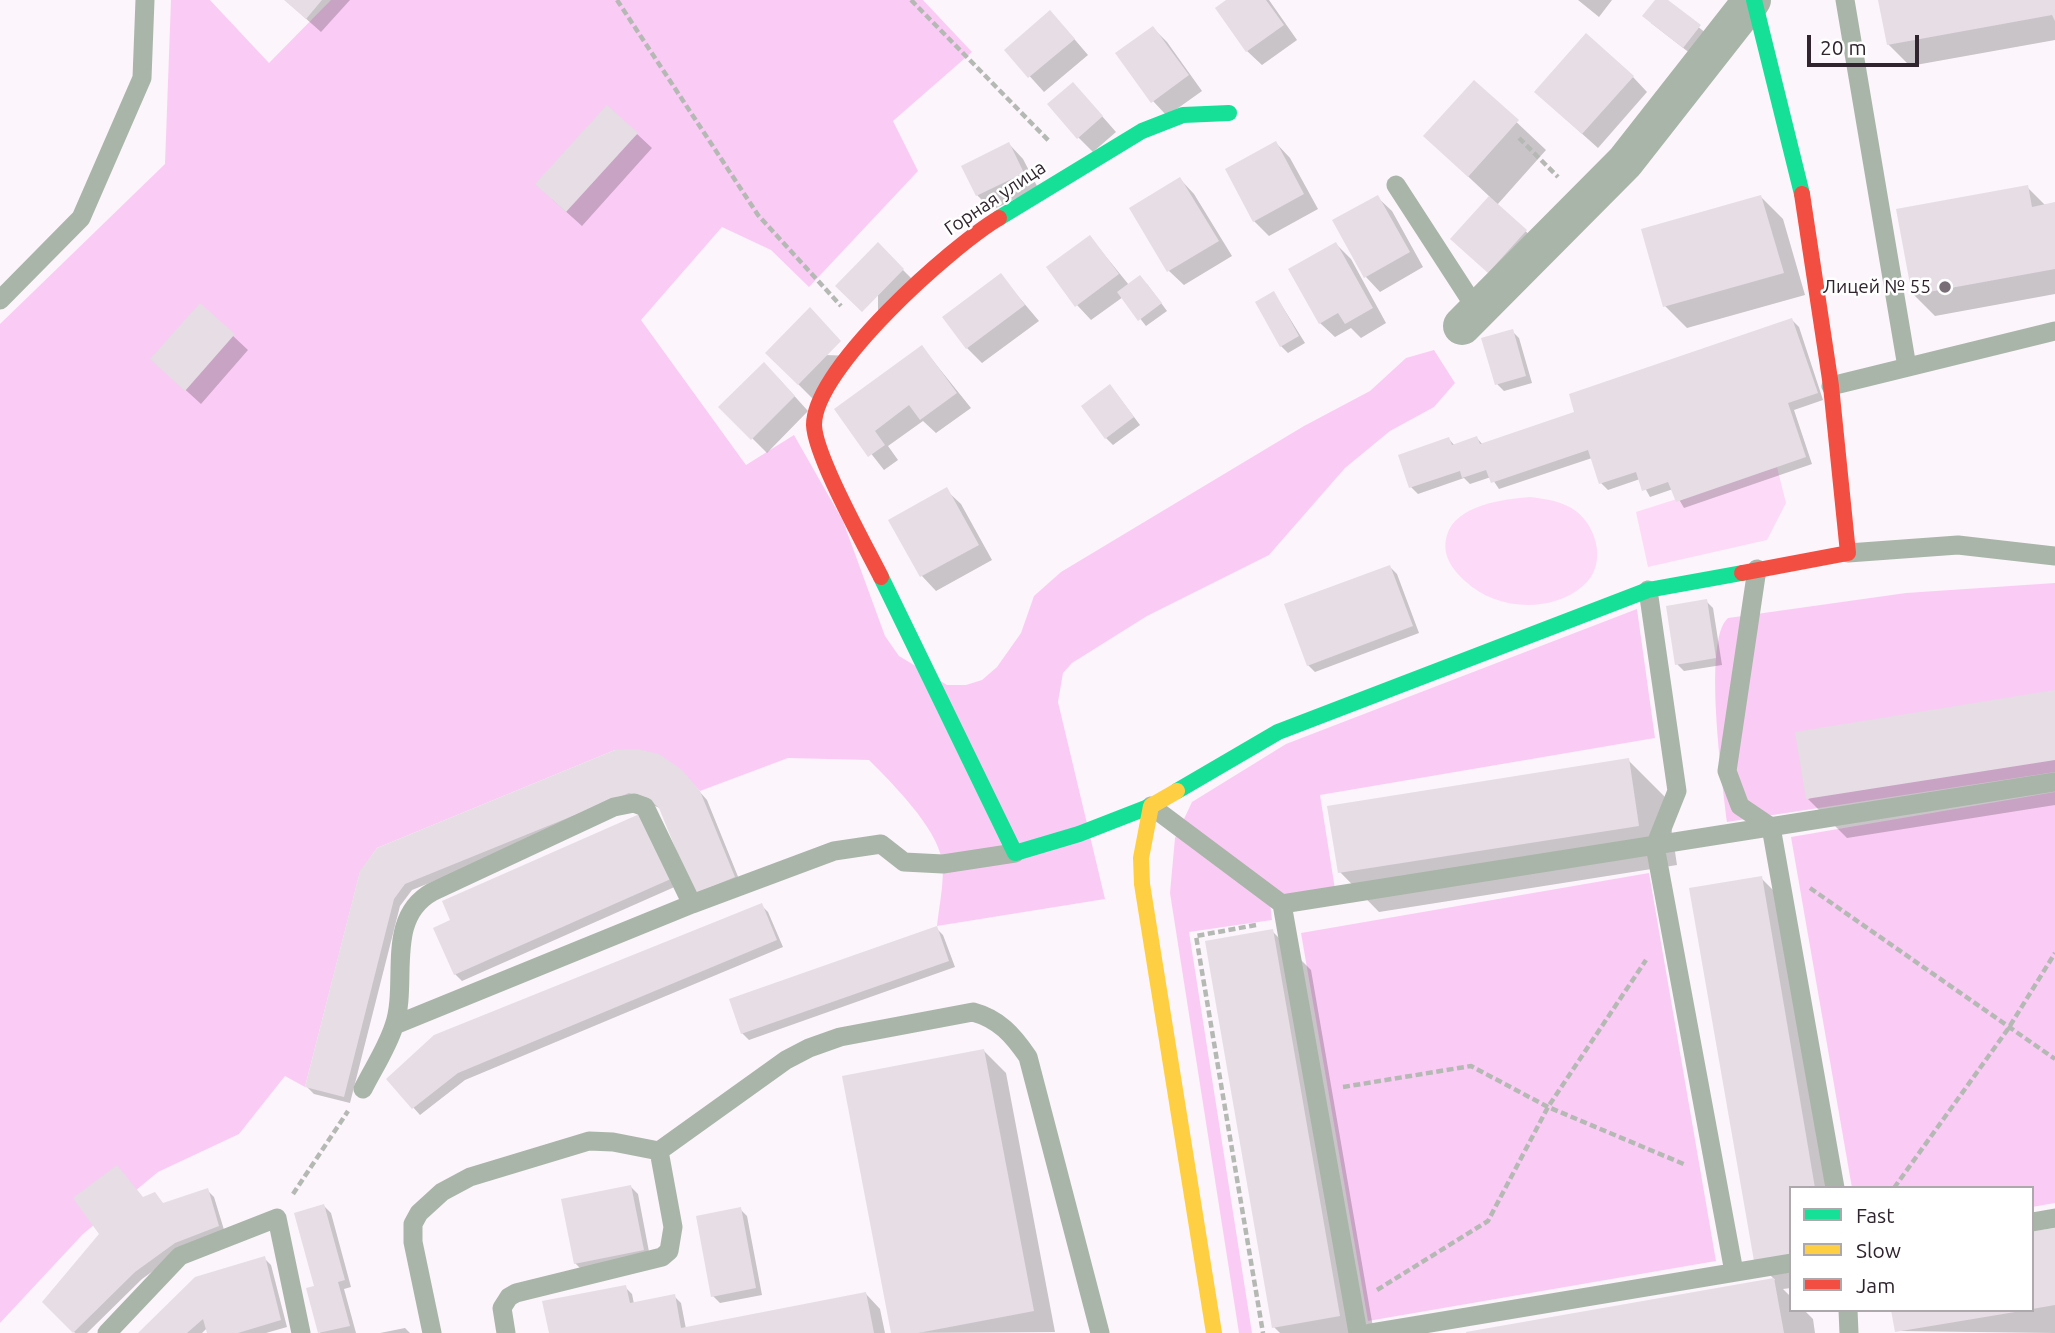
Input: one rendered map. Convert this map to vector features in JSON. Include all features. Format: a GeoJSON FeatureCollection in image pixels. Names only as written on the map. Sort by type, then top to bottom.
{"type":"FeatureCollection","features":[{"type":"Feature","properties":{"kind":"street"},"geometry":{"type":"LineString","coordinates":[[1470,318],[1625,162],[1753,0]]}},
{"type":"Feature","properties":{"kind":"street"},"geometry":{"type":"LineString","coordinates":[[1015,853],[1079,834],[1151,806],[1279,732],[1648,590],[1848,552],[1831,386],[1801,189],[1753,0]]}},
{"type":"Feature","properties":{"kind":"street","name":"Горная улица"},"geometry":{"type":"LineString","coordinates":[[1015,853],[824,460],[814,428],[822,397],[866,333],[971,235],[1076,170],[1166,120],[1202,113],[1230,113]]}},
{"type":"Feature","properties":{"kind":"street"},"geometry":{"type":"LineString","coordinates":[[1151,806],[1141,858],[1142,884],[1214,1333]]}},
{"type":"Feature","properties":{"kind":"lane"},"geometry":{"type":"LineString","coordinates":[[0,300],[81,218],[142,78],[145,0]]}},
{"type":"Feature","properties":{"kind":"lane"},"geometry":{"type":"LineString","coordinates":[[1845,0],[1907,367]]}},
{"type":"Feature","properties":{"kind":"lane"},"geometry":{"type":"LineString","coordinates":[[1396,185],[1470,318]]}},
{"type":"Feature","properties":{"kind":"lane"},"geometry":{"type":"LineString","coordinates":[[1831,386],[2055,331]]}},
{"type":"Feature","properties":{"kind":"lane"},"geometry":{"type":"LineString","coordinates":[[1848,552],[1958,545],[2055,556]]}},
{"type":"Feature","properties":{"kind":"lane"},"geometry":{"type":"LineString","coordinates":[[1757,569],[1727,771],[1740,806],[1771,827],[1835,1186]]}},
{"type":"Feature","properties":{"kind":"lane"},"geometry":{"type":"LineString","coordinates":[[1648,590],[1677,790],[1655,846],[1734,1272]]}},
{"type":"Feature","properties":{"kind":"lane"},"geometry":{"type":"LineString","coordinates":[[1283,912],[1655,846],[2055,782]]}},
{"type":"Feature","properties":{"kind":"lane"},"geometry":{"type":"LineString","coordinates":[[363,1089],[395,1025],[404,927],[414,904],[432,892],[614,807],[634,803],[645,807],[692,904]]}},
{"type":"Feature","properties":{"kind":"lane"},"geometry":{"type":"LineString","coordinates":[[1151,806],[1283,912],[1358,1333]]}},
{"type":"Feature","properties":{"kind":"lane"},"geometry":{"type":"LineString","coordinates":[[395,1025],[692,904],[834,851],[881,844],[904,862],[943,864],[1015,853]]}},
{"type":"Feature","properties":{"kind":"lane"},"geometry":{"type":"LineString","coordinates":[[432,1333],[413,1242],[412,1224],[419,1213],[442,1192],[470,1177],[589,1141],[659,1151],[786,1060],[809,1048],[840,1037],[973,1012],[990,1017],[1018,1041],[1028,1057],[1100,1333]]}},
{"type":"Feature","properties":{"kind":"lane"},"geometry":{"type":"LineString","coordinates":[[506,1333],[502,1308],[509,1297],[516,1293],[662,1257],[669,1251],[673,1227],[659,1151]]}},
{"type":"Feature","properties":{"kind":"lane"},"geometry":{"type":"LineString","coordinates":[[107,1333],[180,1256],[277,1218],[301,1333]]}},
{"type":"Feature","properties":{"kind":"lane"},"geometry":{"type":"LineString","coordinates":[[2034,1222],[2055,1218]]}},
{"type":"Feature","properties":{"kind":"lane"},"geometry":{"type":"LineString","coordinates":[[1370,1333],[1789,1263]]}},
{"type":"Feature","properties":{"kind":"lane"},"geometry":{"type":"LineString","coordinates":[[1848,1312],[1849,1333]]}},
{"type":"Feature","properties":{"kind":"path"},"geometry":{"type":"LineString","coordinates":[[617,0],[758,215],[866,333]]}},
{"type":"Feature","properties":{"kind":"path"},"geometry":{"type":"LineString","coordinates":[[911,0],[1076,170]]}},
{"type":"Feature","properties":{"kind":"path"},"geometry":{"type":"LineString","coordinates":[[1519,138],[1584,204]]}},
{"type":"Feature","properties":{"kind":"path"},"geometry":{"type":"LineString","coordinates":[[1778,865],[2008,1029],[2055,1059]]}},
{"type":"Feature","properties":{"kind":"path"},"geometry":{"type":"LineString","coordinates":[[1264,1333],[1195,936],[1283,912]]}},
{"type":"Feature","properties":{"kind":"path"},"geometry":{"type":"LineString","coordinates":[[1353,1305],[1488,1221],[1548,1107],[1670,923]]}},
{"type":"Feature","properties":{"kind":"path"},"geometry":{"type":"LineString","coordinates":[[1895,1186],[2008,1029],[2055,953]]}},
{"type":"Feature","properties":{"kind":"path"},"geometry":{"type":"LineString","coordinates":[[1315,1091],[1471,1066],[1548,1107],[1686,1166],[1723,1217]]}},
{"type":"Feature","properties":{"kind":"path"},"geometry":{"type":"LineString","coordinates":[[277,1218],[363,1089]]}},
{"type":"Feature","properties":{"kind":"shaded area"},"geometry":{"type":"Polygon","coordinates":[[[171,0],[210,0],[269,63],[331,0],[923,0],[972,52],[893,121],[918,171],[809,287],[771,250],[722,227],[641,320],[746,465],[794,435],[843,521],[885,636],[899,656],[947,685],[966,685],[982,680],[997,667],[1021,633],[1034,596],[1061,572],[1304,426],[1370,391],[1406,358],[1434,350],[1455,383],[1434,407],[1390,431],[1345,468],[1269,555],[1147,616],[1072,663],[1063,673],[1058,702],[1105,899],[937,926],[943,876],[938,847],[923,820],[869,760],[788,758],[700,791],[682,774],[662,761],[640,752],[615,750],[377,848],[360,872],[305,1087],[285,1076],[239,1134],[158,1172],[83,1234],[0,1323],[0,324],[165,164],[171,0]]]}},
{"type":"Feature","properties":{"kind":"shaded area"},"geometry":{"type":"Polygon","coordinates":[[[1777,467],[1786,503],[1767,540],[1648,567],[1636,512],[1777,467]]]}},
{"type":"Feature","properties":{"kind":"shaded area"},"geometry":{"type":"Polygon","coordinates":[[[1530,497],[1565,505],[1584,518],[1597,547],[1595,568],[1583,586],[1555,601],[1523,605],[1507,603],[1477,591],[1456,571],[1445,549],[1447,535],[1452,525],[1470,510],[1495,502],[1530,497]]]}},
{"type":"Feature","properties":{"kind":"shaded area"},"geometry":{"type":"Polygon","coordinates":[[[2055,583],[2055,772],[1727,822],[1715,683],[1720,632],[1728,618],[1906,593],[2055,583]]]}},
{"type":"Feature","properties":{"kind":"shaded area"},"geometry":{"type":"Polygon","coordinates":[[[1637,609],[1655,738],[1320,795],[1335,889],[1270,902],[1272,920],[1189,932],[1252,1333],[1239,1333],[1170,893],[1175,838],[1192,802],[1286,744],[1637,609]]]}},
{"type":"Feature","properties":{"kind":"shaded area"},"geometry":{"type":"Polygon","coordinates":[[[2055,792],[2055,1203],[2034,1207],[2034,1186],[1852,1186],[1791,837],[2055,792]]]}},
{"type":"Feature","properties":{"kind":"shaded area"},"geometry":{"type":"Polygon","coordinates":[[[1649,873],[1716,1261],[1368,1321],[1301,933],[1649,873]]]}},
{"type":"Feature","properties":{"kind":"building"},"geometry":{"type":"Polygon","coordinates":[[[284,0],[322,0],[306,19],[284,0]]]}},
{"type":"Feature","properties":{"kind":"building"},"geometry":{"type":"Polygon","coordinates":[[[1226,0],[1266,0],[1284,25],[1246,52],[1215,8],[1226,0]]]}},
{"type":"Feature","properties":{"kind":"building"},"geometry":{"type":"Polygon","coordinates":[[[1655,0],[1668,0],[1701,25],[1683,48],[1642,16],[1655,0]]]}},
{"type":"Feature","properties":{"kind":"building"},"geometry":{"type":"Polygon","coordinates":[[[1878,0],[2055,0],[2055,21],[2052,15],[1887,45],[1878,0]]]}},
{"type":"Feature","properties":{"kind":"building"},"geometry":{"type":"Polygon","coordinates":[[[1050,10],[1075,39],[1028,78],[1004,50],[1050,10]]]}},
{"type":"Feature","properties":{"kind":"building"},"geometry":{"type":"Polygon","coordinates":[[[1153,26],[1189,75],[1151,103],[1115,53],[1153,26]]]}},
{"type":"Feature","properties":{"kind":"building"},"geometry":{"type":"Polygon","coordinates":[[[1586,33],[1634,76],[1582,134],[1534,92],[1586,33]]]}},
{"type":"Feature","properties":{"kind":"building"},"geometry":{"type":"Polygon","coordinates":[[[1474,80],[1519,120],[1468,177],[1423,136],[1474,80]]]}},
{"type":"Feature","properties":{"kind":"building"},"geometry":{"type":"Polygon","coordinates":[[[1073,82],[1103,116],[1077,139],[1047,104],[1073,82]]]}},
{"type":"Feature","properties":{"kind":"building"},"geometry":{"type":"Polygon","coordinates":[[[607,105],[638,133],[566,212],[535,184],[607,105]]]}},
{"type":"Feature","properties":{"kind":"building"},"geometry":{"type":"Polygon","coordinates":[[[1276,141],[1304,194],[1253,222],[1225,169],[1276,141]]]}},
{"type":"Feature","properties":{"kind":"building"},"geometry":{"type":"Polygon","coordinates":[[[1009,142],[1024,173],[976,196],[961,166],[1009,142]]]}},
{"type":"Feature","properties":{"kind":"building"},"geometry":{"type":"Polygon","coordinates":[[[1180,177],[1219,241],[1167,272],[1129,208],[1180,177]]]}},
{"type":"Feature","properties":{"kind":"building"},"geometry":{"type":"Polygon","coordinates":[[[2028,185],[2032,207],[2055,202],[2055,269],[1912,295],[1896,209],[2028,185]]]}},
{"type":"Feature","properties":{"kind":"building"},"geometry":{"type":"Polygon","coordinates":[[[1378,195],[1410,252],[1364,278],[1332,220],[1378,195]]]}},
{"type":"Feature","properties":{"kind":"building"},"geometry":{"type":"Polygon","coordinates":[[[1761,195],[1784,273],[1663,307],[1641,229],[1761,195]]]}},
{"type":"Feature","properties":{"kind":"building"},"geometry":{"type":"Polygon","coordinates":[[[1489,196],[1527,230],[1488,273],[1450,239],[1489,196]]]}},
{"type":"Feature","properties":{"kind":"building"},"geometry":{"type":"Polygon","coordinates":[[[1090,235],[1119,274],[1075,307],[1046,267],[1090,235]]]}},
{"type":"Feature","properties":{"kind":"building"},"geometry":{"type":"Polygon","coordinates":[[[878,242],[904,269],[862,312],[835,286],[878,242]]]}},
{"type":"Feature","properties":{"kind":"building"},"geometry":{"type":"Polygon","coordinates":[[[1336,242],[1373,308],[1345,324],[1338,313],[1319,324],[1288,269],[1336,242]]]}},
{"type":"Feature","properties":{"kind":"building"},"geometry":{"type":"Polygon","coordinates":[[[1001,273],[1025,305],[966,349],[942,317],[1001,273]]]}},
{"type":"Feature","properties":{"kind":"building"},"geometry":{"type":"Polygon","coordinates":[[[1140,275],[1162,303],[1138,321],[1117,292],[1140,275]]]}},
{"type":"Feature","properties":{"kind":"building"},"geometry":{"type":"Polygon","coordinates":[[[1274,291],[1299,336],[1280,347],[1255,302],[1274,291]]]}},
{"type":"Feature","properties":{"kind":"building"},"geometry":{"type":"Polygon","coordinates":[[[200,303],[235,334],[185,391],[150,359],[200,303]]]}},
{"type":"Feature","properties":{"kind":"building"},"geometry":{"type":"Polygon","coordinates":[[[810,307],[841,341],[798,385],[765,353],[810,307]]]}},
{"type":"Feature","properties":{"kind":"building"},"geometry":{"type":"Polygon","coordinates":[[[1792,318],[1818,393],[1788,403],[1806,457],[1676,502],[1668,482],[1642,491],[1636,472],[1599,484],[1588,450],[1491,483],[1486,470],[1462,478],[1460,471],[1409,488],[1398,455],[1449,437],[1452,445],[1477,436],[1480,444],[1574,412],[1569,394],[1792,318]]]}},
{"type":"Feature","properties":{"kind":"building"},"geometry":{"type":"Polygon","coordinates":[[[1513,329],[1526,376],[1495,385],[1481,338],[1513,329]]]}},
{"type":"Feature","properties":{"kind":"building"},"geometry":{"type":"Polygon","coordinates":[[[922,345],[957,393],[920,420],[909,405],[875,431],[885,445],[868,457],[834,409],[922,345]]]}},
{"type":"Feature","properties":{"kind":"building"},"geometry":{"type":"Polygon","coordinates":[[[764,362],[795,396],[751,440],[718,407],[764,362]]]}},
{"type":"Feature","properties":{"kind":"building"},"geometry":{"type":"Polygon","coordinates":[[[1110,384],[1134,417],[1105,439],[1081,406],[1110,384]]]}},
{"type":"Feature","properties":{"kind":"building"},"geometry":{"type":"Polygon","coordinates":[[[947,487],[979,545],[920,577],[888,520],[947,487]]]}},
{"type":"Feature","properties":{"kind":"building"},"geometry":{"type":"Polygon","coordinates":[[[1390,565],[1413,626],[1307,666],[1284,604],[1390,565]]]}},
{"type":"Feature","properties":{"kind":"building"},"geometry":{"type":"Polygon","coordinates":[[[1707,599],[1716,658],[1675,665],[1666,606],[1707,599]]]}},
{"type":"Feature","properties":{"kind":"building"},"geometry":{"type":"Polygon","coordinates":[[[2055,690],[2055,760],[1806,799],[1795,732],[2055,690]]]}},
{"type":"Feature","properties":{"kind":"building"},"geometry":{"type":"Polygon","coordinates":[[[637,749],[659,754],[682,770],[700,791],[735,877],[694,894],[659,808],[648,798],[629,793],[405,884],[394,899],[344,1097],[305,1087],[360,871],[377,848],[615,750],[637,749]]]}},
{"type":"Feature","properties":{"kind":"building"},"geometry":{"type":"Polygon","coordinates":[[[1629,758],[1639,826],[1338,873],[1327,806],[1629,758]]]}},
{"type":"Feature","properties":{"kind":"building"},"geometry":{"type":"Polygon","coordinates":[[[644,812],[673,878],[454,975],[433,928],[450,920],[442,901],[644,812]]]}},
{"type":"Feature","properties":{"kind":"building"},"geometry":{"type":"Polygon","coordinates":[[[1762,876],[1815,1186],[1789,1186],[1789,1255],[1754,1261],[1689,888],[1762,876]]]}},
{"type":"Feature","properties":{"kind":"building"},"geometry":{"type":"Polygon","coordinates":[[[762,903],[777,940],[458,1073],[412,1109],[386,1079],[434,1035],[762,903]]]}},
{"type":"Feature","properties":{"kind":"building"},"geometry":{"type":"Polygon","coordinates":[[[937,926],[949,961],[741,1034],[729,999],[937,926]]]}},
{"type":"Feature","properties":{"kind":"building"},"geometry":{"type":"Polygon","coordinates":[[[1273,929],[1340,1316],[1272,1328],[1205,941],[1273,929]]]}},
{"type":"Feature","properties":{"kind":"building"},"geometry":{"type":"Polygon","coordinates":[[[984,1049],[1034,1311],[918,1333],[891,1333],[842,1076],[984,1049]]]}},
{"type":"Feature","properties":{"kind":"building"},"geometry":{"type":"Polygon","coordinates":[[[117,1165],[143,1197],[155,1192],[163,1203],[208,1188],[219,1226],[175,1243],[135,1272],[73,1333],[42,1302],[99,1234],[73,1198],[117,1165]]]}},
{"type":"Feature","properties":{"kind":"building"},"geometry":{"type":"Polygon","coordinates":[[[631,1185],[644,1250],[574,1264],[561,1199],[631,1185]]]}},
{"type":"Feature","properties":{"kind":"building"},"geometry":{"type":"Polygon","coordinates":[[[324,1204],[345,1280],[338,1282],[350,1326],[318,1333],[306,1288],[314,1286],[294,1213],[324,1204]]]}},
{"type":"Feature","properties":{"kind":"building"},"geometry":{"type":"Polygon","coordinates":[[[741,1207],[756,1288],[711,1297],[696,1216],[741,1207]]]}},
{"type":"Feature","properties":{"kind":"building"},"geometry":{"type":"Polygon","coordinates":[[[2055,1228],[2055,1305],[2034,1309],[2034,1231],[2055,1228]]]}},
{"type":"Feature","properties":{"kind":"building"},"geometry":{"type":"Polygon","coordinates":[[[265,1256],[281,1320],[238,1333],[207,1333],[203,1319],[187,1333],[138,1333],[195,1277],[265,1256]]]}},
{"type":"Feature","properties":{"kind":"building"},"geometry":{"type":"Polygon","coordinates":[[[1774,1278],[1784,1333],[1466,1333],[1466,1332],[1774,1278]]]}},
{"type":"Feature","properties":{"kind":"building"},"geometry":{"type":"Polygon","coordinates":[[[626,1285],[630,1303],[675,1294],[681,1328],[866,1292],[874,1333],[549,1333],[542,1301],[626,1285]]]}},
{"type":"Feature","properties":{"kind":"building"},"geometry":{"type":"Polygon","coordinates":[[[1891,1312],[2015,1312],[1895,1332],[1891,1312]]]}},
{"type":"Feature","properties":{"kind":"traffic: fast"},"geometry":{"type":"LineString","coordinates":[[1754,0],[1802,194]]}},
{"type":"Feature","properties":{"kind":"traffic: fast"},"geometry":{"type":"LineString","coordinates":[[999,218],[1142,131],[1183,115],[1229,113]]}},
{"type":"Feature","properties":{"kind":"traffic: fast"},"geometry":{"type":"LineString","coordinates":[[1177,791],[1278,732],[1648,590],[1742,573]]}},
{"type":"Feature","properties":{"kind":"traffic: fast"},"geometry":{"type":"LineString","coordinates":[[881,577],[1015,853],[1079,834],[1151,806]]}},
{"type":"Feature","properties":{"kind":"traffic: slow"},"geometry":{"type":"LineString","coordinates":[[1177,791],[1151,806],[1141,858],[1142,884],[1214,1333]]}},
{"type":"Feature","properties":{"kind":"traffic: jam"},"geometry":{"type":"LineString","coordinates":[[1742,573],[1848,553],[1831,386],[1802,194]]}},
{"type":"Feature","properties":{"kind":"traffic: jam"},"geometry":{"type":"LineString","coordinates":[[881,577],[823,457],[814,425],[820,401],[836,373],[889,311],[950,254],[999,218]]}},
{"type":"Feature","properties":{"kind":"place","name":"Лицей № 55"},"geometry":{"type":"Point","coordinates":[1945,287]}}]}
